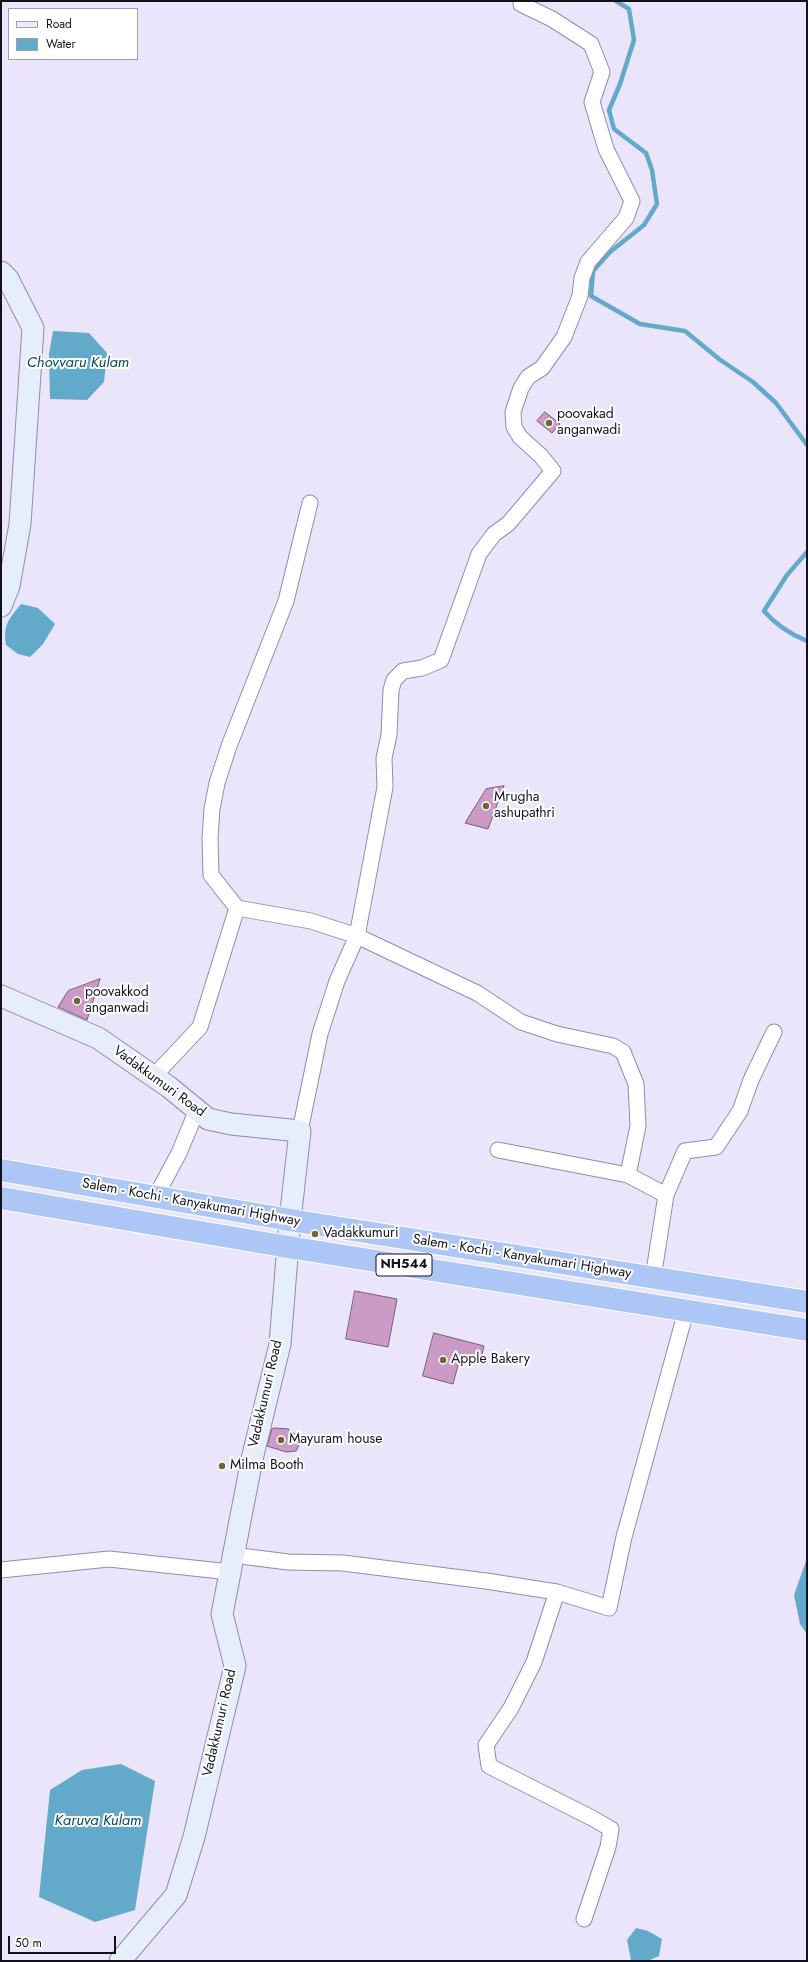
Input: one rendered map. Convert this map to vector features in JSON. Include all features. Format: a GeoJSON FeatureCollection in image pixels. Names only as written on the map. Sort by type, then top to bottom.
{"type":"FeatureCollection","features":[{"type":"Feature","properties":{"kind":"highway","name":"Salem - Kochi - Kanyakumari Highway"},"geometry":{"type":"LineString","coordinates":[[1,1170],[290,1220],[807,1302]]}},
{"type":"Feature","properties":{"kind":"highway","name":"Salem - Kochi - Kanyakumari Highway"},"geometry":{"type":"LineString","coordinates":[[1,1198],[288,1247],[807,1330]]}},
{"type":"Feature","properties":{"kind":"street"},"geometry":{"type":"LineString","coordinates":[[300,1131],[320,1034],[337,981],[357,936],[385,787],[384,758],[389,735],[391,690],[394,680],[403,672],[422,668],[441,660],[479,554],[494,534],[512,520],[553,471],[541,456],[520,437],[514,427],[513,412],[521,388],[528,377],[542,368],[564,337],[580,296],[582,278],[588,262],[626,218],[632,201],[606,149],[592,102],[602,72],[591,44],[552,19],[521,4],[521,1]]}},
{"type":"Feature","properties":{"kind":"street"},"geometry":{"type":"LineString","coordinates":[[1,272],[8,279],[33,328],[20,524],[9,586],[1,606]]}},
{"type":"Feature","properties":{"kind":"street"},"geometry":{"type":"LineString","coordinates":[[310,503],[286,601],[229,746],[217,783],[212,809],[210,838],[211,874],[237,908],[311,921],[357,936],[477,994],[521,1022],[557,1034],[613,1046],[623,1052],[636,1084],[638,1126],[628,1175]]}},
{"type":"Feature","properties":{"kind":"street"},"geometry":{"type":"LineString","coordinates":[[154,1076],[200,1027],[237,908]]}},
{"type":"Feature","properties":{"kind":"street","name":"Vadakkumuri Road"},"geometry":{"type":"LineString","coordinates":[[1,996],[98,1038],[154,1076],[208,1119],[232,1124],[300,1131],[290,1220],[280,1344],[252,1459],[222,1614],[235,1666],[194,1837],[176,1896],[120,1961]]}},
{"type":"Feature","properties":{"kind":"street"},"geometry":{"type":"LineString","coordinates":[[653,1278],[666,1195],[684,1151],[716,1148],[740,1111],[751,1080],[774,1032]]}},
{"type":"Feature","properties":{"kind":"street"},"geometry":{"type":"LineString","coordinates":[[156,1198],[179,1153],[197,1110]]}},
{"type":"Feature","properties":{"kind":"street"},"geometry":{"type":"LineString","coordinates":[[498,1150],[628,1175],[666,1195]]}},
{"type":"Feature","properties":{"kind":"street"},"geometry":{"type":"LineString","coordinates":[[1,1570],[109,1559],[231,1563],[343,1563],[486,1581],[557,1592],[609,1608],[624,1537],[686,1310]]}},
{"type":"Feature","properties":{"kind":"street"},"geometry":{"type":"LineString","coordinates":[[557,1592],[534,1662],[511,1708],[486,1745],[488,1766],[611,1829],[608,1847],[584,1919]]}},
{"type":"Feature","properties":{"kind":"water","name":"Chovvaru Kulam"},"geometry":{"type":"Polygon","coordinates":[[[53,331],[89,333],[107,353],[104,382],[87,400],[50,399],[49,354],[53,331]]]}},
{"type":"Feature","properties":{"kind":"water"},"geometry":{"type":"Polygon","coordinates":[[[21,604],[38,608],[55,624],[43,644],[30,657],[18,654],[6,645],[6,627],[13,614],[21,604]]]}},
{"type":"Feature","properties":{"kind":"water"},"geometry":{"type":"Polygon","coordinates":[[[807,1558],[807,1634],[800,1624],[794,1595],[807,1558]]]}},
{"type":"Feature","properties":{"kind":"water","name":"Karuva Kulam"},"geometry":{"type":"Polygon","coordinates":[[[121,1764],[155,1781],[135,1910],[95,1922],[39,1897],[50,1790],[82,1770],[121,1764]]]}},
{"type":"Feature","properties":{"kind":"water"},"geometry":{"type":"Polygon","coordinates":[[[636,1928],[648,1931],[662,1939],[659,1956],[648,1961],[631,1960],[627,1940],[636,1928]]]}},
{"type":"Feature","properties":{"kind":"building","name":"poovakad anganwadi"},"geometry":{"type":"Polygon","coordinates":[[[545,412],[560,424],[552,433],[537,421],[545,412]]]}},
{"type":"Feature","properties":{"kind":"building","name":"Mrugha ashupathri"},"geometry":{"type":"Polygon","coordinates":[[[504,786],[488,829],[465,823],[486,789],[504,786]]]}},
{"type":"Feature","properties":{"kind":"building","name":"poovakkod anganwadi"},"geometry":{"type":"Polygon","coordinates":[[[100,979],[87,1020],[58,1007],[68,991],[100,979]]]}},
{"type":"Feature","properties":{"kind":"building"},"geometry":{"type":"Polygon","coordinates":[[[355,1291],[397,1299],[388,1347],[346,1339],[355,1291]]]}},
{"type":"Feature","properties":{"kind":"building","name":"Apple Bakery"},"geometry":{"type":"Polygon","coordinates":[[[434,1333],[484,1346],[480,1363],[460,1358],[453,1384],[423,1376],[434,1333]]]}},
{"type":"Feature","properties":{"kind":"building","name":"Mayuram house"},"geometry":{"type":"Polygon","coordinates":[[[272,1429],[288,1429],[298,1436],[299,1445],[296,1451],[286,1452],[267,1446],[272,1429]]]}},
{"type":"Feature","properties":{"kind":"waterway"},"geometry":{"type":"LineString","coordinates":[[616,1],[629,9],[634,40],[620,84],[609,110],[614,129],[646,153],[652,170],[657,204],[644,225],[610,252],[593,271],[591,296],[640,324],[685,331],[719,359],[753,382],[776,403],[807,445]]}},
{"type":"Feature","properties":{"kind":"waterway"},"geometry":{"type":"LineString","coordinates":[[807,552],[787,575],[764,611],[773,621],[784,629],[807,641]]}},
{"type":"Feature","properties":{"kind":"place","name":"poovakad anganwadi"},"geometry":{"type":"Point","coordinates":[549,423]}},
{"type":"Feature","properties":{"kind":"place","name":"Mrugha ashupathri"},"geometry":{"type":"Point","coordinates":[486,806]}},
{"type":"Feature","properties":{"kind":"place","name":"poovakkod anganwadi"},"geometry":{"type":"Point","coordinates":[77,1001]}},
{"type":"Feature","properties":{"kind":"place","name":"Vadakkumuri"},"geometry":{"type":"Point","coordinates":[315,1234]}},
{"type":"Feature","properties":{"kind":"place","name":"Apple Bakery"},"geometry":{"type":"Point","coordinates":[443,1360]}},
{"type":"Feature","properties":{"kind":"place","name":"Mayuram house"},"geometry":{"type":"Point","coordinates":[281,1440]}},
{"type":"Feature","properties":{"kind":"place","name":"Milma Booth"},"geometry":{"type":"Point","coordinates":[222,1466]}}]}
